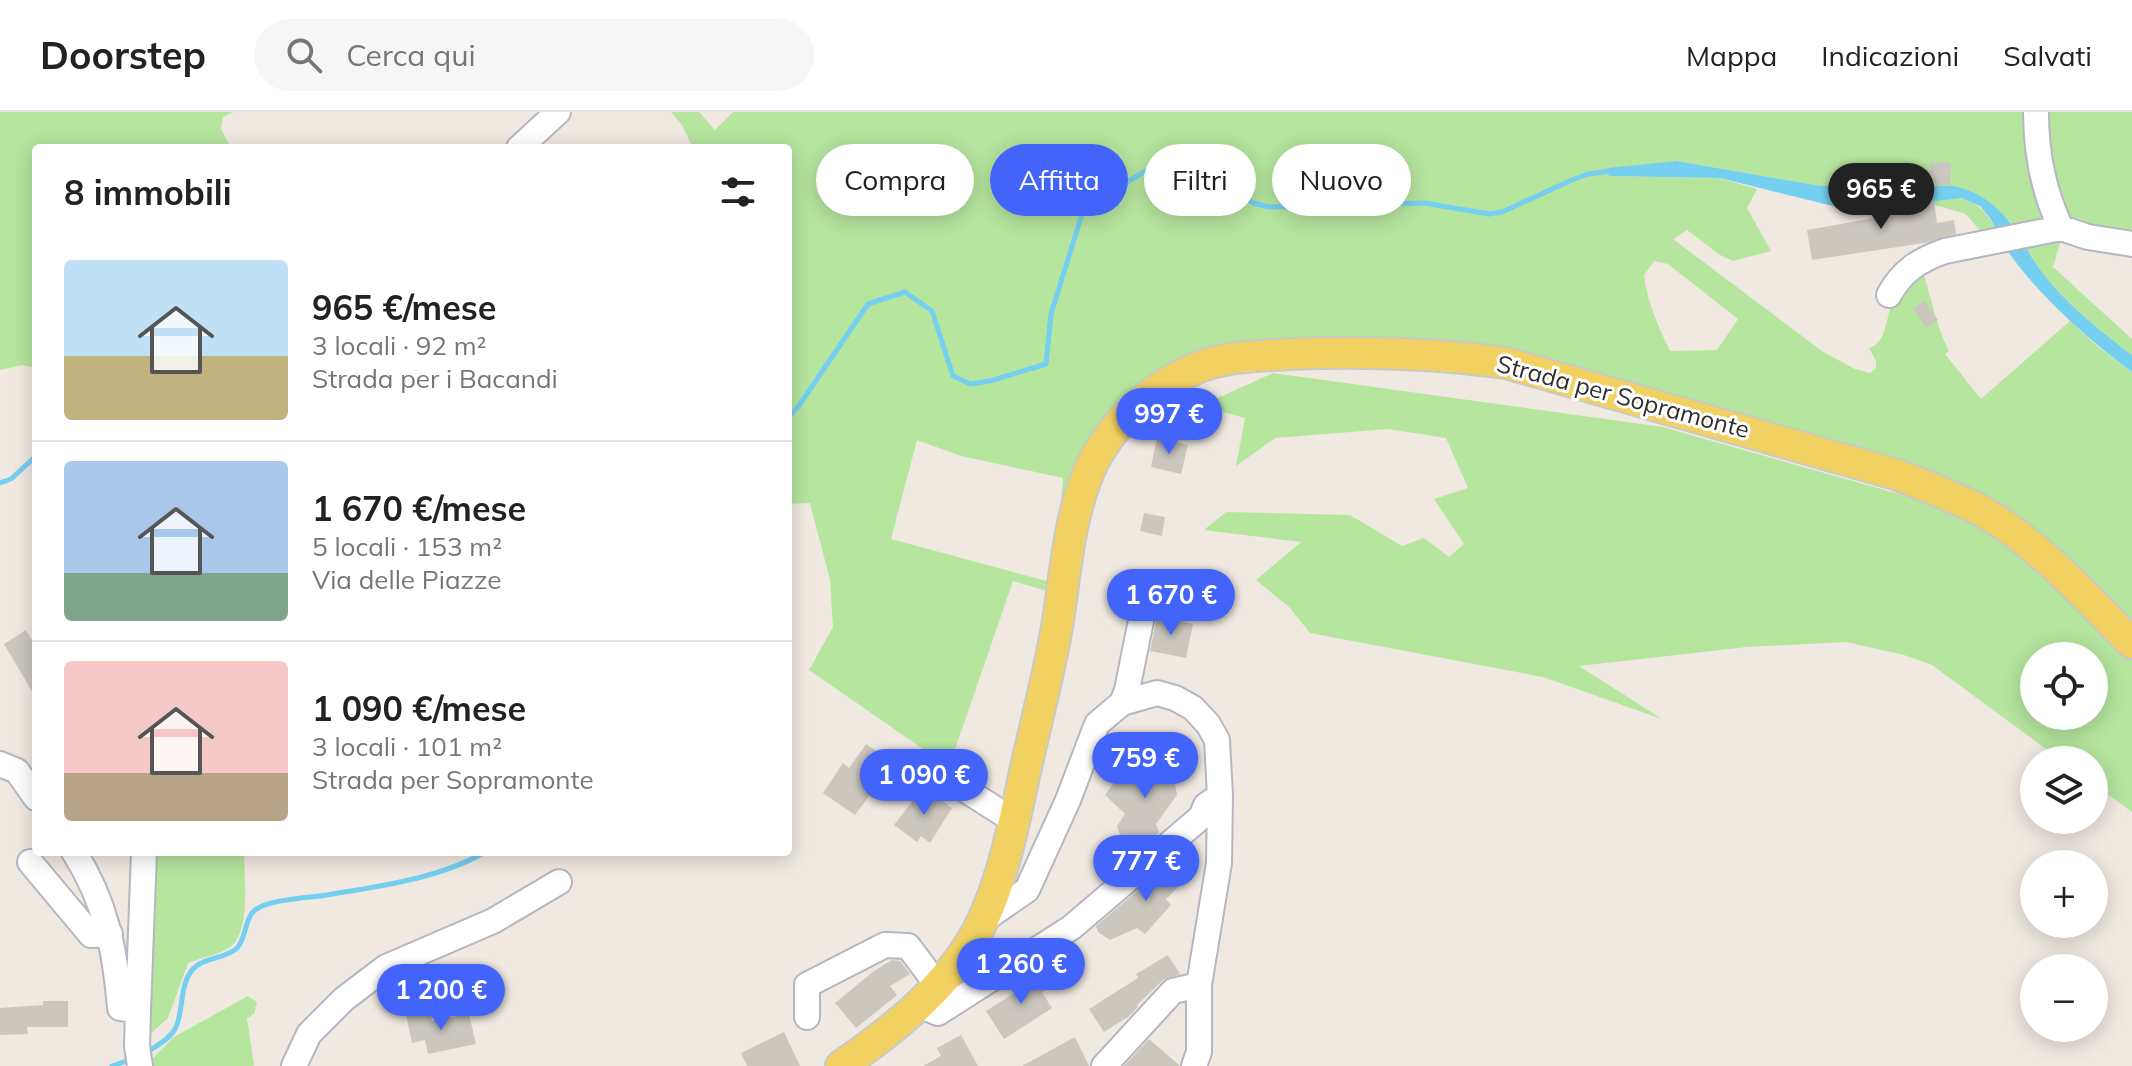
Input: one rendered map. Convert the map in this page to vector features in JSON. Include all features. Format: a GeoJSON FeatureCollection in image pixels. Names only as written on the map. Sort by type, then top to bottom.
{"type":"FeatureCollection","features":[{"type":"Feature","properties":{"kind":"main road","name":"Strada per Sopramonte"},"geometry":{"type":"LineString","coordinates":[[841,1066],[906,1018],[928,995],[982,921],[1015,823],[1056,635],[1075,516],[1091,468],[1100,449],[1123,419],[1148,397],[1205,365],[1241,357],[1308,354],[1447,355],[1506,363],[1895,474],[1971,506],[2012,532],[2044,556],[2132,643]]}},
{"type":"Feature","properties":{"kind":"street"},"geometry":{"type":"LineString","coordinates":[[523,144],[558,112]]}},
{"type":"Feature","properties":{"kind":"street"},"geometry":{"type":"LineString","coordinates":[[2036,112],[2039,165],[2049,204],[2061,228]]}},
{"type":"Feature","properties":{"kind":"street"},"geometry":{"type":"LineString","coordinates":[[1889,295],[1905,272],[1945,251],[2061,228],[2088,237],[2132,244]]}},
{"type":"Feature","properties":{"kind":"street"},"geometry":{"type":"LineString","coordinates":[[1122,703],[1145,601]]}},
{"type":"Feature","properties":{"kind":"street"},"geometry":{"type":"LineString","coordinates":[[982,921],[1027,890],[1068,800],[1097,724],[1122,703],[1157,693],[1193,708],[1217,740],[1220,796],[1219,863],[1199,985],[1199,1052],[1194,1066]]}},
{"type":"Feature","properties":{"kind":"street"},"geometry":{"type":"LineString","coordinates":[[0,764],[17,771],[32,792]]}},
{"type":"Feature","properties":{"kind":"street"},"geometry":{"type":"LineString","coordinates":[[931,768],[1015,823],[1050,824],[1068,800]]}},
{"type":"Feature","properties":{"kind":"street"},"geometry":{"type":"LineString","coordinates":[[807,1017],[807,985],[885,945],[908,946],[938,1013],[1072,927],[1201,817],[1206,805],[1220,796]]}},
{"type":"Feature","properties":{"kind":"street"},"geometry":{"type":"LineString","coordinates":[[76,856],[106,917],[115,957],[120,1008],[138,1010]]}},
{"type":"Feature","properties":{"kind":"street"},"geometry":{"type":"LineString","coordinates":[[140,1066],[137,1046],[144,856]]}},
{"type":"Feature","properties":{"kind":"street"},"geometry":{"type":"LineString","coordinates":[[30,862],[91,935],[110,934]]}},
{"type":"Feature","properties":{"kind":"street"},"geometry":{"type":"LineString","coordinates":[[294,1066],[309,1034],[344,999],[386,967],[493,921],[559,882]]}},
{"type":"Feature","properties":{"kind":"street"},"geometry":{"type":"LineString","coordinates":[[1104,1066],[1173,991],[1199,985]]}},
{"type":"Feature","properties":{"kind":"green space"},"geometry":{"type":"Polygon","coordinates":[[[0,112],[233,112],[223,117],[221,129],[229,144],[32,144],[32,367],[22,365],[0,370],[0,112]]]}},
{"type":"Feature","properties":{"kind":"green space"},"geometry":{"type":"Polygon","coordinates":[[[671,112],[699,112],[715,130],[733,112],[2031,112],[2049,223],[2016,230],[2009,220],[1954,186],[1821,186],[1677,161],[1605,172],[1611,176],[1720,178],[1757,189],[1747,208],[1771,251],[1733,261],[1687,230],[1673,239],[1823,352],[1855,369],[1870,373],[1876,368],[1869,348],[1883,335],[1897,293],[1921,266],[1949,351],[1945,354],[1981,399],[2070,321],[2132,372],[2132,630],[2007,519],[1539,360],[1318,343],[1138,390],[1054,593],[1013,581],[949,767],[809,670],[833,627],[830,580],[810,503],[792,504],[792,144],[691,144],[682,125],[671,112]],[[1654,261],[1644,275],[1654,314],[1670,351],[1717,350],[1738,319],[1668,264],[1654,261]],[[917,440],[891,539],[1054,583],[1063,478],[961,456],[917,440]]]}},
{"type":"Feature","properties":{"kind":"green space"},"geometry":{"type":"Polygon","coordinates":[[[2042,112],[2132,112],[2132,240],[2064,221],[2042,112]]]}},
{"type":"Feature","properties":{"kind":"green space"},"geometry":{"type":"Polygon","coordinates":[[[1959,198],[1983,210],[1998,233],[1984,235],[1966,214],[1935,205],[1934,200],[1959,198]]]}},
{"type":"Feature","properties":{"kind":"green space"},"geometry":{"type":"Polygon","coordinates":[[[2062,236],[2053,267],[2132,339],[2132,355],[2057,290],[2023,242],[2062,236]]]}},
{"type":"Feature","properties":{"kind":"green space"},"geometry":{"type":"Polygon","coordinates":[[[1273,373],[1663,427],[1934,504],[1988,527],[2132,658],[2132,812],[2108,794],[2108,746],[2042,746],[2020,730],[2108,730],[2108,642],[2020,642],[2020,730],[1932,665],[1904,655],[1846,642],[1747,647],[1579,666],[1662,719],[1543,677],[1310,633],[1290,608],[1256,580],[1301,542],[1204,530],[1226,512],[1350,515],[1402,546],[1424,538],[1449,557],[1464,544],[1434,499],[1468,488],[1446,438],[1388,429],[1275,438],[1236,466],[1245,418],[1200,406],[1273,373]]]}},
{"type":"Feature","properties":{"kind":"green space"},"geometry":{"type":"Polygon","coordinates":[[[153,856],[244,856],[244,916],[237,938],[222,952],[188,963],[168,1018],[148,1036],[153,856]]]}},
{"type":"Feature","properties":{"kind":"green space"},"geometry":{"type":"Polygon","coordinates":[[[248,996],[257,1002],[254,1014],[247,1018],[254,1066],[152,1066],[151,1060],[174,1037],[248,996]]]}},
{"type":"Feature","properties":{"kind":"water"},"geometry":{"type":"Polygon","coordinates":[[[1677,161],[1821,186],[1954,186],[1973,192],[1989,202],[2016,230],[1998,233],[1980,206],[1961,198],[1853,211],[1720,178],[1610,176],[1604,172],[1608,168],[1677,161]]]}},
{"type":"Feature","properties":{"kind":"water"},"geometry":{"type":"Polygon","coordinates":[[[2023,242],[2057,290],[2132,355],[2132,372],[2062,313],[2003,244],[2023,242]]]}},
{"type":"Feature","properties":{"kind":"building"},"geometry":{"type":"Polygon","coordinates":[[[1930,163],[1951,163],[1950,185],[1928,186],[1930,163]]]}},
{"type":"Feature","properties":{"kind":"building"},"geometry":{"type":"Polygon","coordinates":[[[1934,200],[1937,223],[1954,220],[1956,234],[1924,243],[1812,260],[1807,230],[1874,218],[1873,209],[1934,200]]]}},
{"type":"Feature","properties":{"kind":"building"},"geometry":{"type":"Polygon","coordinates":[[[1924,301],[1938,320],[1926,328],[1913,309],[1924,301]]]}},
{"type":"Feature","properties":{"kind":"building"},"geometry":{"type":"Polygon","coordinates":[[[1157,438],[1188,445],[1181,474],[1151,467],[1157,438]]]}},
{"type":"Feature","properties":{"kind":"building"},"geometry":{"type":"Polygon","coordinates":[[[1144,513],[1165,517],[1162,536],[1140,531],[1144,513]]]}},
{"type":"Feature","properties":{"kind":"building"},"geometry":{"type":"Polygon","coordinates":[[[1157,616],[1193,624],[1186,658],[1150,651],[1157,616]]]}},
{"type":"Feature","properties":{"kind":"building"},"geometry":{"type":"Polygon","coordinates":[[[26,630],[32,638],[32,691],[4,644],[26,630]]]}},
{"type":"Feature","properties":{"kind":"building"},"geometry":{"type":"Polygon","coordinates":[[[866,744],[902,769],[881,799],[872,792],[855,815],[823,793],[843,763],[849,768],[866,744]]]}},
{"type":"Feature","properties":{"kind":"building"},"geometry":{"type":"Polygon","coordinates":[[[1160,751],[1172,757],[1178,772],[1174,778],[1177,795],[1156,824],[1159,833],[1143,846],[1123,843],[1117,826],[1125,814],[1105,795],[1116,780],[1130,782],[1160,751]]]}},
{"type":"Feature","properties":{"kind":"building"},"geometry":{"type":"Polygon","coordinates":[[[921,790],[929,797],[932,793],[952,808],[930,843],[921,836],[917,842],[894,825],[921,790]]]}},
{"type":"Feature","properties":{"kind":"building"},"geometry":{"type":"Polygon","coordinates":[[[1175,859],[1188,861],[1190,875],[1166,899],[1171,905],[1145,934],[1137,928],[1110,940],[1098,932],[1096,926],[1175,859]]]}},
{"type":"Feature","properties":{"kind":"building"},"geometry":{"type":"Polygon","coordinates":[[[1168,955],[1180,974],[1163,980],[1128,1017],[1104,1032],[1089,1009],[1168,955]]]}},
{"type":"Feature","properties":{"kind":"building"},"geometry":{"type":"Polygon","coordinates":[[[892,960],[900,961],[910,974],[890,986],[897,995],[856,1028],[835,1003],[892,960]]]}},
{"type":"Feature","properties":{"kind":"building"},"geometry":{"type":"Polygon","coordinates":[[[1037,967],[1048,988],[1042,992],[1052,1008],[1004,1039],[986,1011],[1028,984],[1023,976],[1037,967]]]}},
{"type":"Feature","properties":{"kind":"building"},"geometry":{"type":"Polygon","coordinates":[[[43,1001],[68,1001],[68,1027],[27,1027],[28,1034],[0,1035],[0,1008],[43,1005],[43,1001]]]}},
{"type":"Feature","properties":{"kind":"building"},"geometry":{"type":"Polygon","coordinates":[[[430,1010],[432,1021],[469,1014],[476,1044],[428,1054],[425,1040],[412,1043],[406,1015],[430,1010]]]}},
{"type":"Feature","properties":{"kind":"building"},"geometry":{"type":"Polygon","coordinates":[[[784,1032],[800,1066],[747,1066],[741,1053],[784,1032]]]}},
{"type":"Feature","properties":{"kind":"building"},"geometry":{"type":"Polygon","coordinates":[[[961,1035],[978,1066],[923,1066],[941,1056],[937,1048],[961,1035]]]}},
{"type":"Feature","properties":{"kind":"building"},"geometry":{"type":"Polygon","coordinates":[[[1075,1037],[1089,1066],[1022,1066],[1075,1037]]]}},
{"type":"Feature","properties":{"kind":"building"},"geometry":{"type":"Polygon","coordinates":[[[1149,1039],[1179,1065],[1179,1066],[1124,1066],[1149,1039]]]}},
{"type":"Feature","properties":{"kind":"waterway"},"geometry":{"type":"LineString","coordinates":[[792,413],[868,304],[905,292],[932,311],[953,376],[970,384],[1046,364],[1051,314],[1083,211],[1130,180],[1165,162],[1201,155],[1219,157],[1239,170],[1243,195],[1253,203],[1269,207],[1424,203],[1489,214],[1502,212],[1588,174],[1611,171]]}},
{"type":"Feature","properties":{"kind":"waterway"},"geometry":{"type":"LineString","coordinates":[[0,483],[11,479],[32,460]]}},
{"type":"Feature","properties":{"kind":"waterway"},"geometry":{"type":"LineString","coordinates":[[149,1051],[174,1031],[186,982],[193,969],[237,948],[255,910],[279,901],[429,875],[477,856]]}},
{"type":"Feature","properties":{"kind":"waterway"},"geometry":{"type":"LineString","coordinates":[[112,1066],[129,1060]]}}]}
